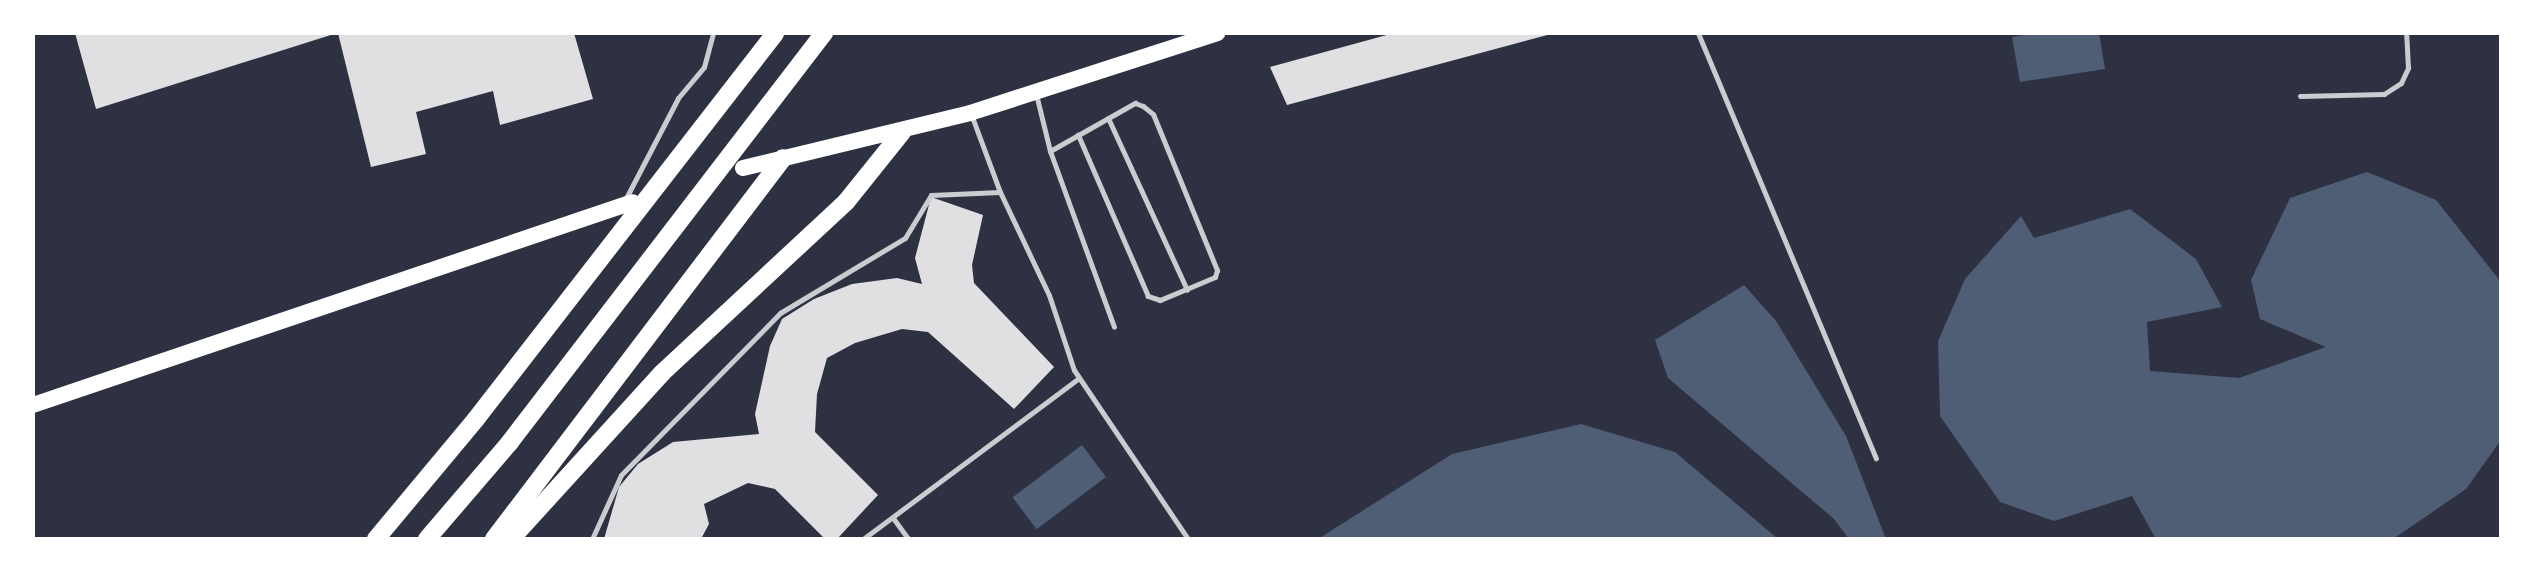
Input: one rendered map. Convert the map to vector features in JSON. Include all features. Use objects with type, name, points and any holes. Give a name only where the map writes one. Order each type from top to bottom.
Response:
[{"type":"highway","points":[[376,539],[608,250],[775,33]]},
{"type":"highway","points":[[427,539],[510,442],[824,33]]},
{"type":"highway","points":[[511,539],[662,373],[846,202],[902,132]]},
{"type":"highway","points":[[494,539],[783,158]]},
{"type":"main road","points":[[743,168],[902,132],[970,113],[1217,33]]},
{"type":"main road","points":[[33,405],[628,204]]},
{"type":"lane","points":[[628,204],[678,98],[704,67],[713,33]]},
{"type":"lane","points":[[1698,33],[1877,458]]},
{"type":"lane","points":[[2300,96],[2384,94],[2400,83],[2408,68],[2406,33]]},
{"type":"lane","points":[[1035,91],[1050,151],[1114,327]]},
{"type":"lane","points":[[1050,151],[1078,135],[1108,118],[1135,103],[1153,114],[1217,270],[1215,277],[1160,300],[1148,296],[1078,135]]},
{"type":"lane","points":[[970,113],[1000,192],[1049,295],[1079,378],[1188,539]]},
{"type":"lane","points":[[1108,118],[1187,290]]},
{"type":"lane","points":[[592,539],[621,475],[780,313],[905,238],[931,195],[1000,192]]},
{"type":"lane","points":[[863,539],[1079,378]]},
{"type":"lane","points":[[893,518],[908,539]]},
{"type":"water","points":[[2039,33],[2099,33],[2105,69],[2020,82],[2012,37]]},
{"type":"water","points":[[2367,172],[2436,200],[2501,282],[2501,440],[2466,489],[2393,539],[2156,539],[2132,496],[2054,521],[2000,502],[1940,416],[1938,341],[1965,279],[2021,216],[2034,238],[2130,209],[2196,259],[2222,307],[2147,322],[2150,371],[2239,378],[2326,347],[2260,319],[2251,280],[2290,198]]},
{"type":"water","points":[[1744,285],[1776,321],[1846,436],[1886,539],[1849,539],[1834,519],[1668,378],[1655,340]]},
{"type":"water","points":[[1581,424],[1675,452],[1778,539],[1318,539],[1452,454]]},
{"type":"water","points":[[1082,445],[1106,477],[1037,529],[1013,497]]},
{"type":"building","points":[[75,33],[334,33],[334,34],[96,109]]},
{"type":"building","points":[[338,33],[574,33],[593,99],[500,125],[493,91],[416,112],[426,154],[371,167]]},
{"type":"building","points":[[1394,33],[1551,34],[1287,105],[1270,67]]},
{"type":"building","points":[[931,197],[983,215],[972,265],[974,283],[1054,367],[1014,409],[928,332],[902,329],[855,343],[827,358],[817,394],[815,432],[878,495],[837,539],[825,539],[775,489],[748,483],[704,504],[709,524],[701,539],[604,539],[619,487],[638,464],[673,442],[759,434],[755,414],[770,346],[782,319],[814,299],[852,284],[897,278],[922,284],[915,258]]}]
